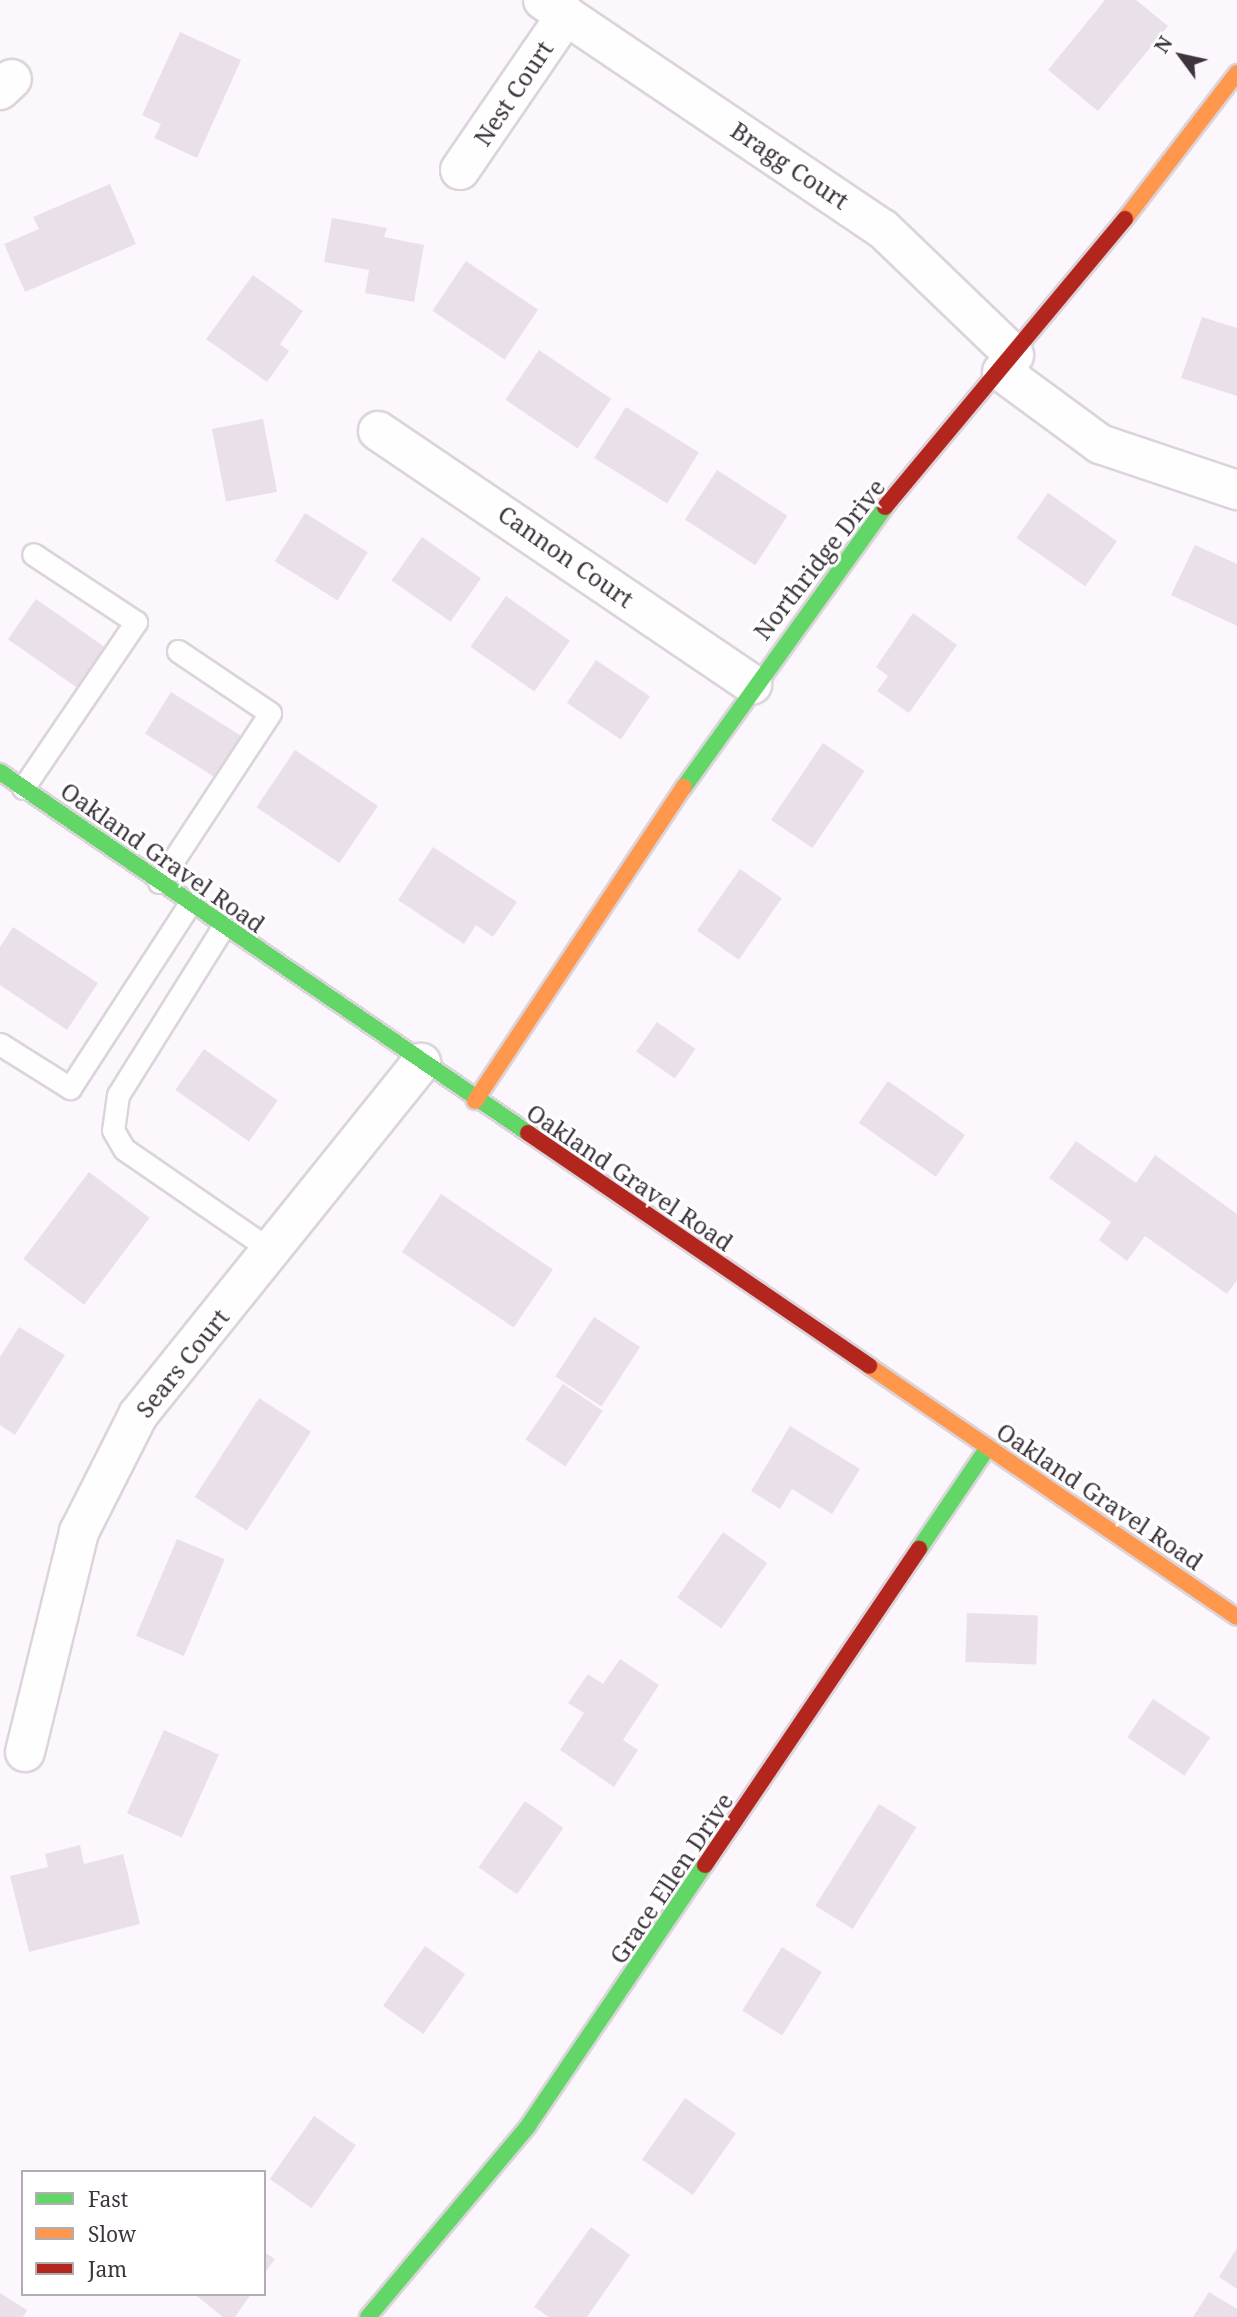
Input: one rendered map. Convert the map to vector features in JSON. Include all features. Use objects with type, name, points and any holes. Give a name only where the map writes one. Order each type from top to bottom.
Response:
[{"type":"street","name":"Nest Court","points":[[460,170],[555,7]]},
{"type":"street","name":"Bragg Court","points":[[555,7],[883,229],[1008,364],[1100,444],[1237,490]]},
{"type":"street","name":"Northridge Drive","points":[[475,1101],[752,684],[859,538],[1008,364],[1237,73]]},
{"type":"street","name":"Cannon Court","points":[[378,431],[752,684]]},
{"type":"street","name":"Oakland Gravel Road","points":[[0,772],[475,1101],[1237,1617]]},
{"type":"street","name":"Sears Court","points":[[25,1752],[85,1520],[138,1415],[421,1063]]},
{"type":"street","name":"Grace Ellen Drive","points":[[368,2317],[528,2126],[988,1447]]},
{"type":"lane","points":[[23,788],[136,622],[33,554]]},
{"type":"lane","points":[[159,882],[270,713],[178,651]]},
{"type":"lane","points":[[0,1044],[70,1088],[190,903]]},
{"type":"lane","points":[[223,927],[117,1095],[113,1130],[124,1149],[272,1251]]},
{"type":"building","points":[[1105,0],[1136,0],[1168,26],[1098,111],[1048,70]]},
{"type":"building","points":[[180,32],[241,60],[197,158],[154,138],[161,124],[142,115]]},
{"type":"building","points":[[110,184],[136,244],[25,292],[4,244],[39,229],[33,217]]},
{"type":"building","points":[[332,218],[387,228],[384,237],[424,245],[414,302],[365,293],[369,270],[324,262]]},
{"type":"building","points":[[466,261],[538,310],[505,359],[432,311]]},
{"type":"building","points":[[253,275],[303,311],[280,344],[289,351],[267,382],[206,339]]},
{"type":"building","points":[[1202,317],[1237,328],[1237,396],[1181,378]]},
{"type":"building","points":[[539,350],[611,399],[578,448],[505,400]]},
{"type":"building","points":[[626,407],[699,453],[667,503],[594,458]]},
{"type":"building","points":[[263,419],[277,492],[226,502],[212,429]]},
{"type":"building","points":[[717,470],[787,516],[755,565],[685,519]]},
{"type":"building","points":[[1048,493],[1117,541],[1085,586],[1016,538]]},
{"type":"building","points":[[305,513],[368,552],[338,601],[275,561]]},
{"type":"building","points":[[422,537],[481,578],[451,622],[392,580]]},
{"type":"building","points":[[1195,545],[1237,564],[1237,626],[1171,595]]},
{"type":"building","points":[[506,596],[570,641],[534,692],[470,647]]},
{"type":"building","points":[[36,599],[106,648],[78,688],[8,639]]},
{"type":"building","points":[[913,613],[957,645],[909,713],[877,691],[888,676],[876,667]]},
{"type":"building","points":[[596,660],[650,696],[621,739],[567,703]]},
{"type":"building","points":[[171,692],[243,737],[217,779],[145,734]]},
{"type":"building","points":[[823,743],[864,771],[812,848],[771,820]]},
{"type":"building","points":[[295,750],[378,806],[339,863],[256,807]]},
{"type":"building","points":[[433,847],[517,902],[493,937],[476,925],[464,944],[398,900]]},
{"type":"building","points":[[740,869],[782,898],[739,960],[697,930]]},
{"type":"building","points":[[13,927],[98,983],[67,1030],[0,985],[0,947]]},
{"type":"building","points":[[657,1022],[696,1049],[675,1078],[636,1051]]},
{"type":"building","points":[[204,1049],[278,1101],[249,1142],[175,1090]]},
{"type":"building","points":[[888,1081],[965,1135],[936,1177],[859,1123]]},
{"type":"building","points":[[1076,1141],[1136,1183],[1155,1155],[1237,1214],[1237,1280],[1227,1294],[1145,1236],[1127,1261],[1099,1240],[1111,1222],[1049,1178]]},
{"type":"building","points":[[89,1172],[150,1218],[84,1305],[23,1259]]},
{"type":"building","points":[[441,1194],[553,1269],[514,1328],[402,1252]]},
{"type":"building","points":[[594,1317],[640,1347],[601,1407],[555,1377]]},
{"type":"building","points":[[19,1327],[65,1355],[15,1435],[0,1425],[0,1357]]},
{"type":"building","points":[[563,1384],[603,1411],[565,1466],[526,1440]]},
{"type":"building","points":[[259,1398],[311,1432],[247,1531],[195,1497]]},
{"type":"building","points":[[790,1426],[860,1469],[832,1514],[792,1489],[780,1509],[751,1491]]},
{"type":"building","points":[[723,1532],[767,1563],[721,1629],[677,1598]]},
{"type":"building","points":[[177,1539],[225,1559],[184,1656],[136,1636]]},
{"type":"building","points":[[967,1613],[1038,1615],[1036,1664],[965,1662]]},
{"type":"building","points":[[620,1659],[659,1685],[623,1740],[638,1750],[614,1787],[560,1750],[584,1713],[568,1703],[588,1674],[603,1684]]},
{"type":"building","points":[[1153,1699],[1210,1738],[1184,1776],[1127,1737]]},
{"type":"building","points":[[164,1730],[219,1754],[182,1838],[127,1813]]},
{"type":"building","points":[[525,1801],[564,1828],[517,1894],[479,1867]]},
{"type":"building","points":[[879,1804],[916,1827],[853,1929],[815,1906]]},
{"type":"building","points":[[80,1845],[84,1864],[123,1854],[140,1924],[29,1952],[10,1876],[48,1867],[45,1854]]},
{"type":"building","points":[[425,1946],[465,1974],[423,2034],[383,2006]]},
{"type":"building","points":[[782,1947],[822,1972],[782,2036],[742,2011]]},
{"type":"building","points":[[685,2098],[736,2134],[693,2195],[642,2159]]},
{"type":"building","points":[[314,2116],[356,2145],[312,2208],[270,2179]]},
{"type":"building","points":[[591,2227],[630,2255],[587,2317],[549,2317],[534,2307]]},
{"type":"building","points":[[1237,2248],[1237,2289],[1219,2277]]},
{"type":"building","points":[[266,2253],[275,2259],[266,2271]]},
{"type":"building","points":[[1209,2292],[1237,2309],[1237,2317],[1193,2317]]},
{"type":"building","points":[[0,2293],[27,2310],[23,2317],[0,2317]]},
{"type":"building","points":[[197,2296],[250,2296],[235,2317],[223,2317]]},
{"type":"traffic: fast","points":[[684,787],[885,507]]},
{"type":"traffic: fast","points":[[0,772],[528,1133]]},
{"type":"traffic: fast","points":[[919,1549],[988,1447]]},
{"type":"traffic: fast","points":[[368,2317],[528,2126],[705,1865]]},
{"type":"traffic: slow","points":[[1125,219],[1237,73]]},
{"type":"traffic: slow","points":[[475,1101],[684,787]]},
{"type":"traffic: slow","points":[[869,1366],[1237,1617]]},
{"type":"traffic: jam","points":[[885,507],[1125,219]]},
{"type":"traffic: jam","points":[[528,1133],[869,1366]]},
{"type":"traffic: jam","points":[[705,1865],[919,1549]]}]
